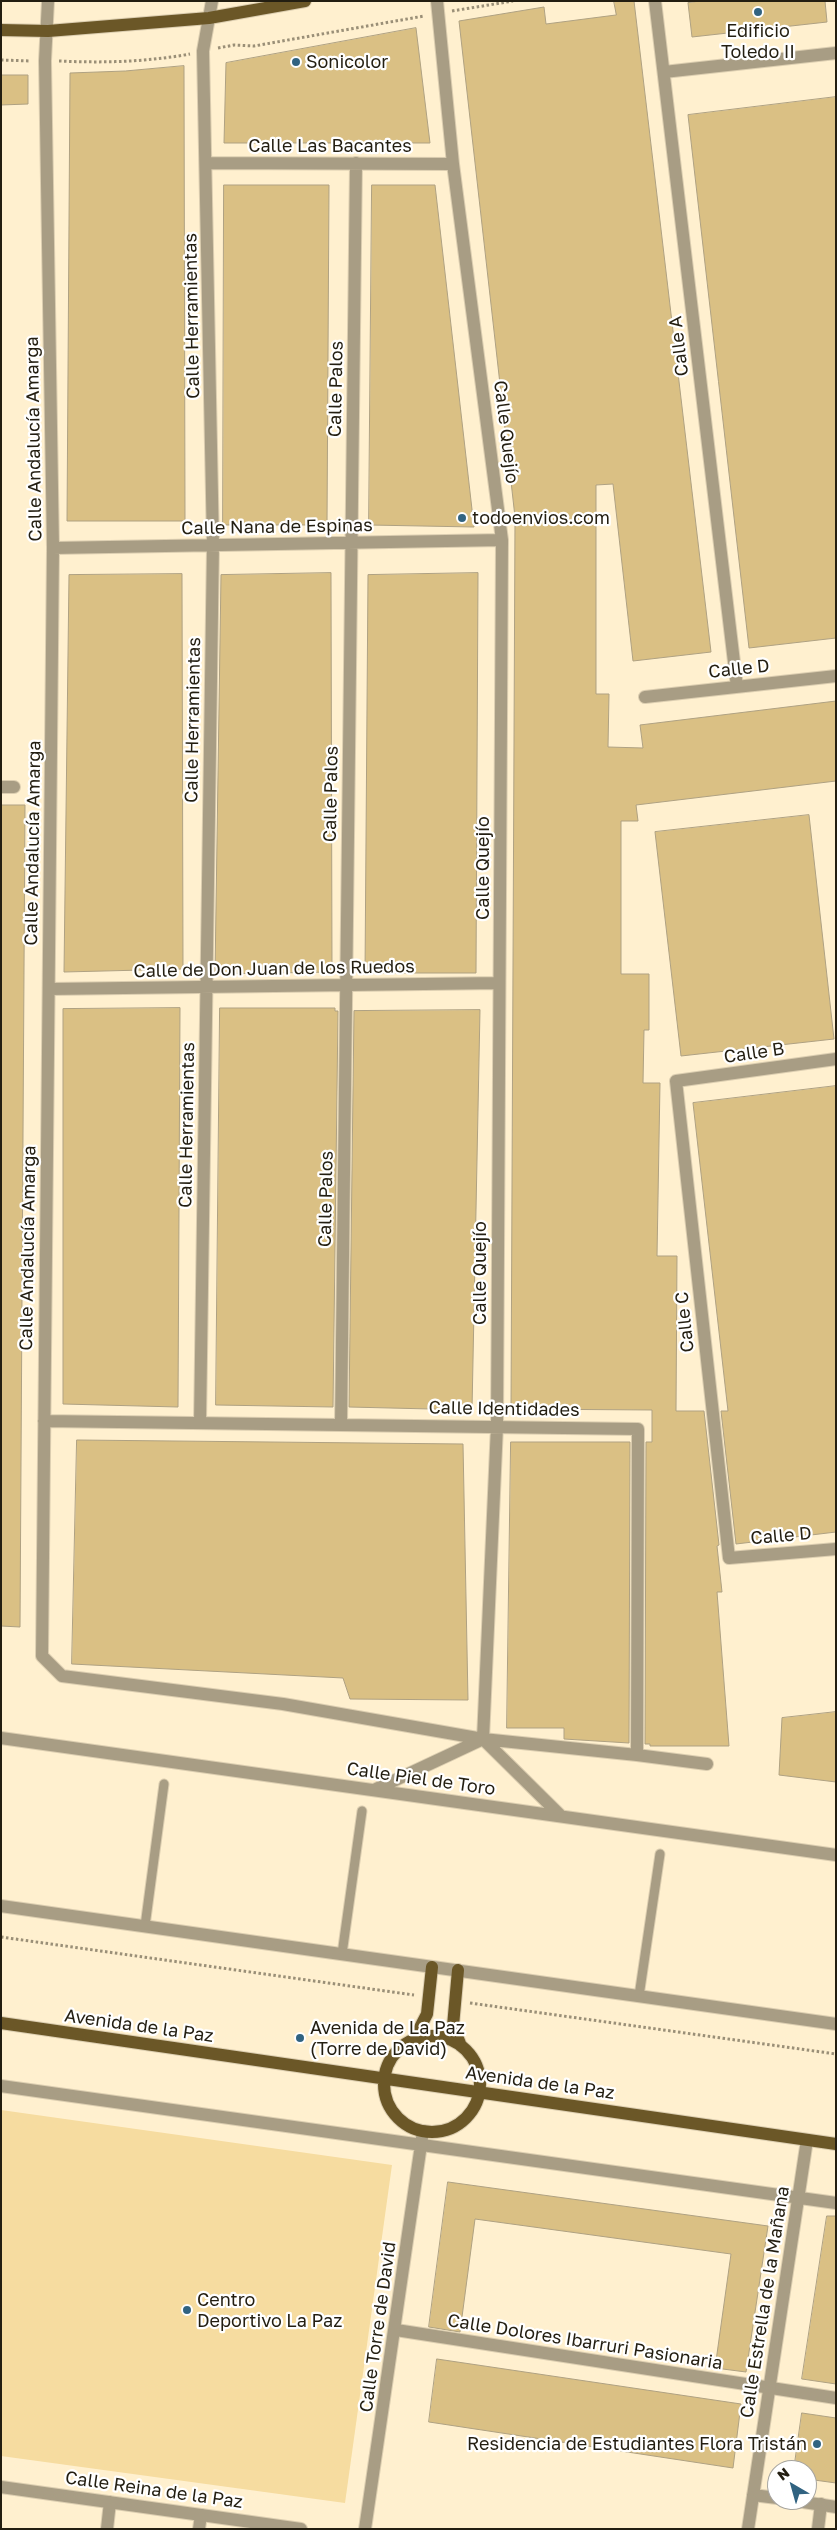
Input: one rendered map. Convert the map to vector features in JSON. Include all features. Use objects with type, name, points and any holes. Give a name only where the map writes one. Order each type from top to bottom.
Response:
[{"type":"main road","points":[[1,30],[48,31],[209,18],[305,1]]},
{"type":"main road","points":[[414,2039],[427,2014],[432,1967]]},
{"type":"main road","points":[[458,1970],[453,2026],[461,2046]]},
{"type":"main road","name":"Avenida de la Paz","points":[[1,2023],[836,2144]]},
{"type":"main road","points":[[430,2036],[447,2038],[461,2046],[472,2058],[479,2073],[479,2092],[475,2104],[466,2117],[454,2126],[439,2131],[423,2131],[410,2126],[398,2118],[389,2105],[384,2091],[384,2079],[390,2061],[400,2048],[414,2039],[430,2036]]},
{"type":"street","name":"Calle Andalucía Amarga","points":[[48,1],[45,61],[53,548],[42,1656],[62,1676],[283,1704],[483,1739]]},
{"type":"street","name":"Calle Herramientas","points":[[200,1423],[213,545],[203,51],[212,1]]},
{"type":"street","name":"Calle A","points":[[655,1],[737,687]]},
{"type":"street","name":"Calle Quejío","points":[[438,7],[453,164],[502,540],[497,1426],[483,1739]]},
{"type":"street","points":[[664,72],[836,53]]},
{"type":"street","name":"Calle Las Bacantes","points":[[206,163],[453,164]]},
{"type":"street","name":"Calle Palos","points":[[341,1424],[356,164]]},
{"type":"street","name":"Calle Nana de Espinas","points":[[53,548],[502,540]]},
{"type":"street","name":"Calle D","points":[[645,697],[836,676]]},
{"type":"street","points":[[1,787],[14,787]]},
{"type":"street","name":"Calle de Don Juan de los Ruedos","points":[[49,989],[499,983]]},
{"type":"street","name":"Calle B","points":[[676,1081],[836,1059]]},
{"type":"street","name":"Calle C","points":[[676,1081],[729,1558]]},
{"type":"street","name":"Calle Identidades","points":[[44,1421],[638,1429],[637,1754]]},
{"type":"street","name":"Calle D","points":[[729,1558],[836,1548]]},
{"type":"street","name":"Calle Piel de Toro","points":[[1,1738],[836,1855]]},
{"type":"street","points":[[483,1739],[561,1816]]},
{"type":"street","points":[[374,1790],[483,1739],[637,1754],[707,1764]]},
{"type":"street","points":[[1,1906],[836,2024]]},
{"type":"street","points":[[1,2086],[836,2203]]},
{"type":"street","name":"Calle Torre de David","points":[[365,2529],[396,2330],[423,2131]]},
{"type":"street","name":"Calle Estrella de la Mañana","points":[[748,2529],[808,2140]]},
{"type":"street","name":"Calle Dolores Ibarruri Pasionaria","points":[[396,2330],[836,2398]]},
{"type":"street","name":"Calle Reina de la Paz","points":[[1,2487],[201,2515],[272,2527],[302,2529]]},
{"type":"street","points":[[753,2495],[767,2497]]},
{"type":"street","points":[[107,2529],[110,2502]]},
{"type":"street","points":[[817,2503],[836,2507]]},
{"type":"street","points":[[818,2529],[821,2504]]},
{"type":"street","points":[[199,2529],[201,2515]]},
{"type":"lane","points":[[145,1926],[164,1784]]},
{"type":"lane","points":[[342,1954],[362,1812]]},
{"type":"lane","points":[[639,1996],[660,1854]]},
{"type":"path","points":[[1,60],[104,63],[161,59],[234,45],[254,46],[438,7],[513,1]]},
{"type":"shaded area","name":"Centro Deportivo La Paz","points":[[1,2110],[392,2165],[345,2503],[1,2456]]},
{"type":"building","points":[[614,1],[634,1],[711,652],[633,661],[613,484],[596,485],[596,694],[609,694],[608,747],[643,748],[640,725],[836,701],[836,781],[636,805],[638,821],[621,821],[621,974],[649,974],[649,1030],[644,1030],[643,1083],[660,1083],[657,1256],[677,1256],[676,1411],[704,1411],[719,1545],[717,1546],[722,1592],[717,1592],[729,1746],[650,1746],[650,1744],[645,1744],[646,1442],[652,1442],[652,1410],[511,1409],[515,517],[459,21],[544,7],[546,24],[616,15]]},
{"type":"building","name":"Edificio Toledo II","points":[[700,1],[825,1],[827,22],[692,37],[688,3]]},
{"type":"building","points":[[416,28],[430,143],[224,143],[226,63]]},
{"type":"building","points":[[184,66],[185,521],[67,521],[70,73]]},
{"type":"building","points":[[1,75],[28,75],[28,104],[1,105]]},
{"type":"building","points":[[836,97],[836,638],[749,648],[688,115]]},
{"type":"building","points":[[224,185],[329,185],[327,525],[223,525]]},
{"type":"building","points":[[372,185],[435,185],[474,527],[369,525]]},
{"type":"building","points":[[331,573],[332,972],[215,974],[221,575]]},
{"type":"building","points":[[478,573],[476,973],[365,973],[368,575]]},
{"type":"building","points":[[182,574],[183,969],[64,972],[69,575]]},
{"type":"building","points":[[1,805],[25,805],[20,1627],[1,1626]]},
{"type":"building","points":[[809,815],[834,1039],[681,1056],[655,832]]},
{"type":"building","points":[[180,1008],[178,1407],[63,1404],[63,1009]]},
{"type":"building","points":[[220,1008],[335,1008],[335,1011],[338,1011],[333,1407],[216,1405]]},
{"type":"building","points":[[480,1010],[472,1410],[349,1407],[354,1011]]},
{"type":"building","points":[[836,1086],[836,1532],[736,1544],[721,1411],[728,1411],[693,1103]]},
{"type":"building","points":[[77,1440],[463,1444],[468,1700],[350,1699],[343,1678],[72,1664]]},
{"type":"building","points":[[511,1442],[630,1442],[629,1743],[564,1739],[564,1728],[507,1728]]},
{"type":"building","points":[[836,1712],[836,1782],[779,1775],[782,1718]]},
{"type":"building","points":[[448,2182],[768,2226],[746,2372],[715,2368],[731,2254],[475,2219],[460,2332],[429,2327]]},
{"type":"building","points":[[827,2216],[836,2216],[836,2384],[802,2379]]},
{"type":"building","points":[[437,2359],[741,2404],[733,2468],[429,2422]]},
{"type":"building","name":"Residencia de Estudiantes Flora Tristán","points":[[802,2413],[836,2418],[836,2483],[817,2480],[817,2460],[795,2460]]},
{"type":"place","name":"Edificio Toledo II","points":[[758,12]]},
{"type":"place","name":"Sonicolor","points":[[296,62]]},
{"type":"place","name":"todoenvios.com","points":[[462,518]]},
{"type":"place","name":"Avenida de La Paz (Torre de David)","points":[[300,2038]]},
{"type":"place","name":"Centro Deportivo La Paz","points":[[187,2310]]},
{"type":"place","name":"Residencia de Estudiantes Flora Tristán","points":[[817,2444]]}]
